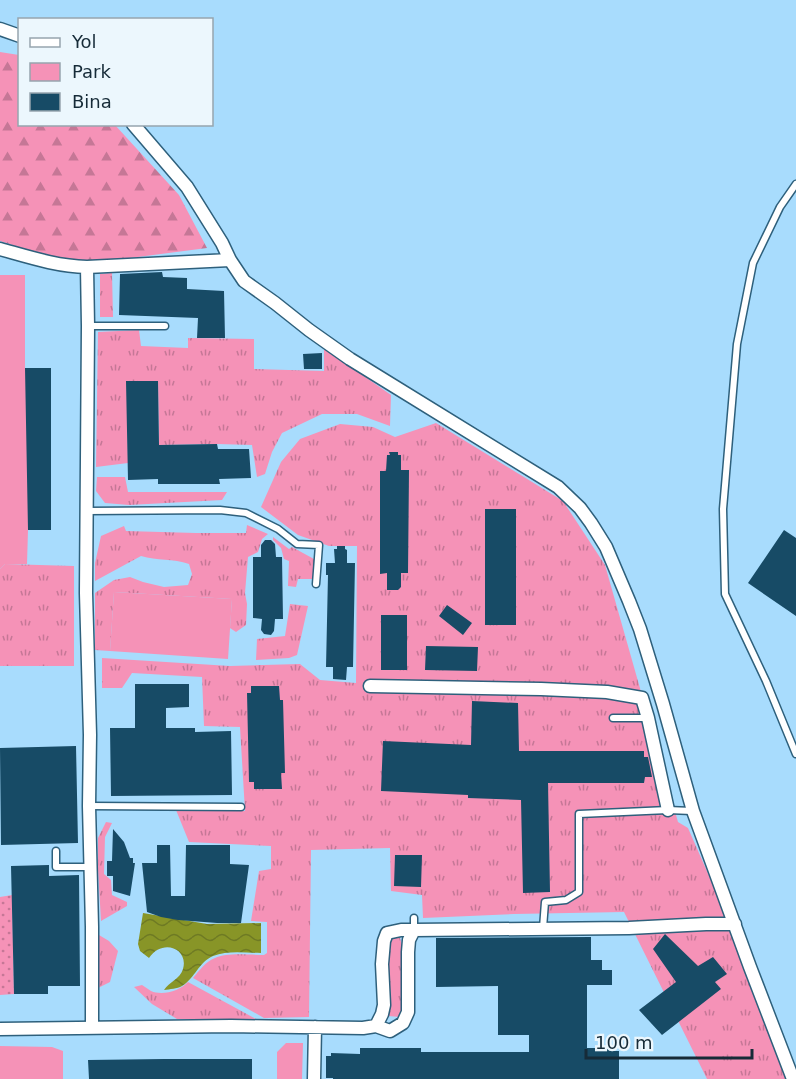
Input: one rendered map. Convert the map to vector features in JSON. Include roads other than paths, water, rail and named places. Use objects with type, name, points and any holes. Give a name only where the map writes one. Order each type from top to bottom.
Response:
[{"type":"street","points":[[0,28],[18,35]]},
{"type":"street","points":[[135,126],[187,187],[243,281],[350,359],[558,488],[580,508],[591,523],[606,547],[640,629],[693,811],[793,1079]]},
{"type":"street","points":[[0,249],[66,266],[230,260]]},
{"type":"street","points":[[87,267],[86,593],[90,735],[92,1028]]},
{"type":"street","points":[[370,686],[607,692],[642,698],[668,810]]},
{"type":"street","points":[[376,1026],[384,1005],[382,964],[384,941],[387,933],[414,924],[629,928],[735,924]]},
{"type":"street","points":[[0,1029],[231,1026],[363,1028],[376,1026],[390,1031],[403,1023],[408,1012],[408,952],[414,924]]},
{"type":"street","points":[[314,1079],[315,1027]]},
{"type":"lane","points":[[796,184],[780,207],[753,263],[736,344],[723,509],[725,594],[766,681],[796,754]]},
{"type":"lane","points":[[88,326],[165,326]]},
{"type":"lane","points":[[87,511],[220,510],[246,513],[278,529],[297,544],[319,545],[316,584]]},
{"type":"lane","points":[[613,718],[648,718]]},
{"type":"lane","points":[[89,806],[241,807]]},
{"type":"lane","points":[[543,928],[545,902],[566,900],[579,892],[579,814],[693,811]]},
{"type":"lane","points":[[56,851],[56,867],[91,867]]},
{"type":"water","points":[[143,913],[207,924],[261,923],[261,953],[231,952],[213,956],[204,962],[182,986],[164,990],[182,972],[184,962],[182,956],[173,948],[161,948],[149,958],[140,951],[138,944]]}]
